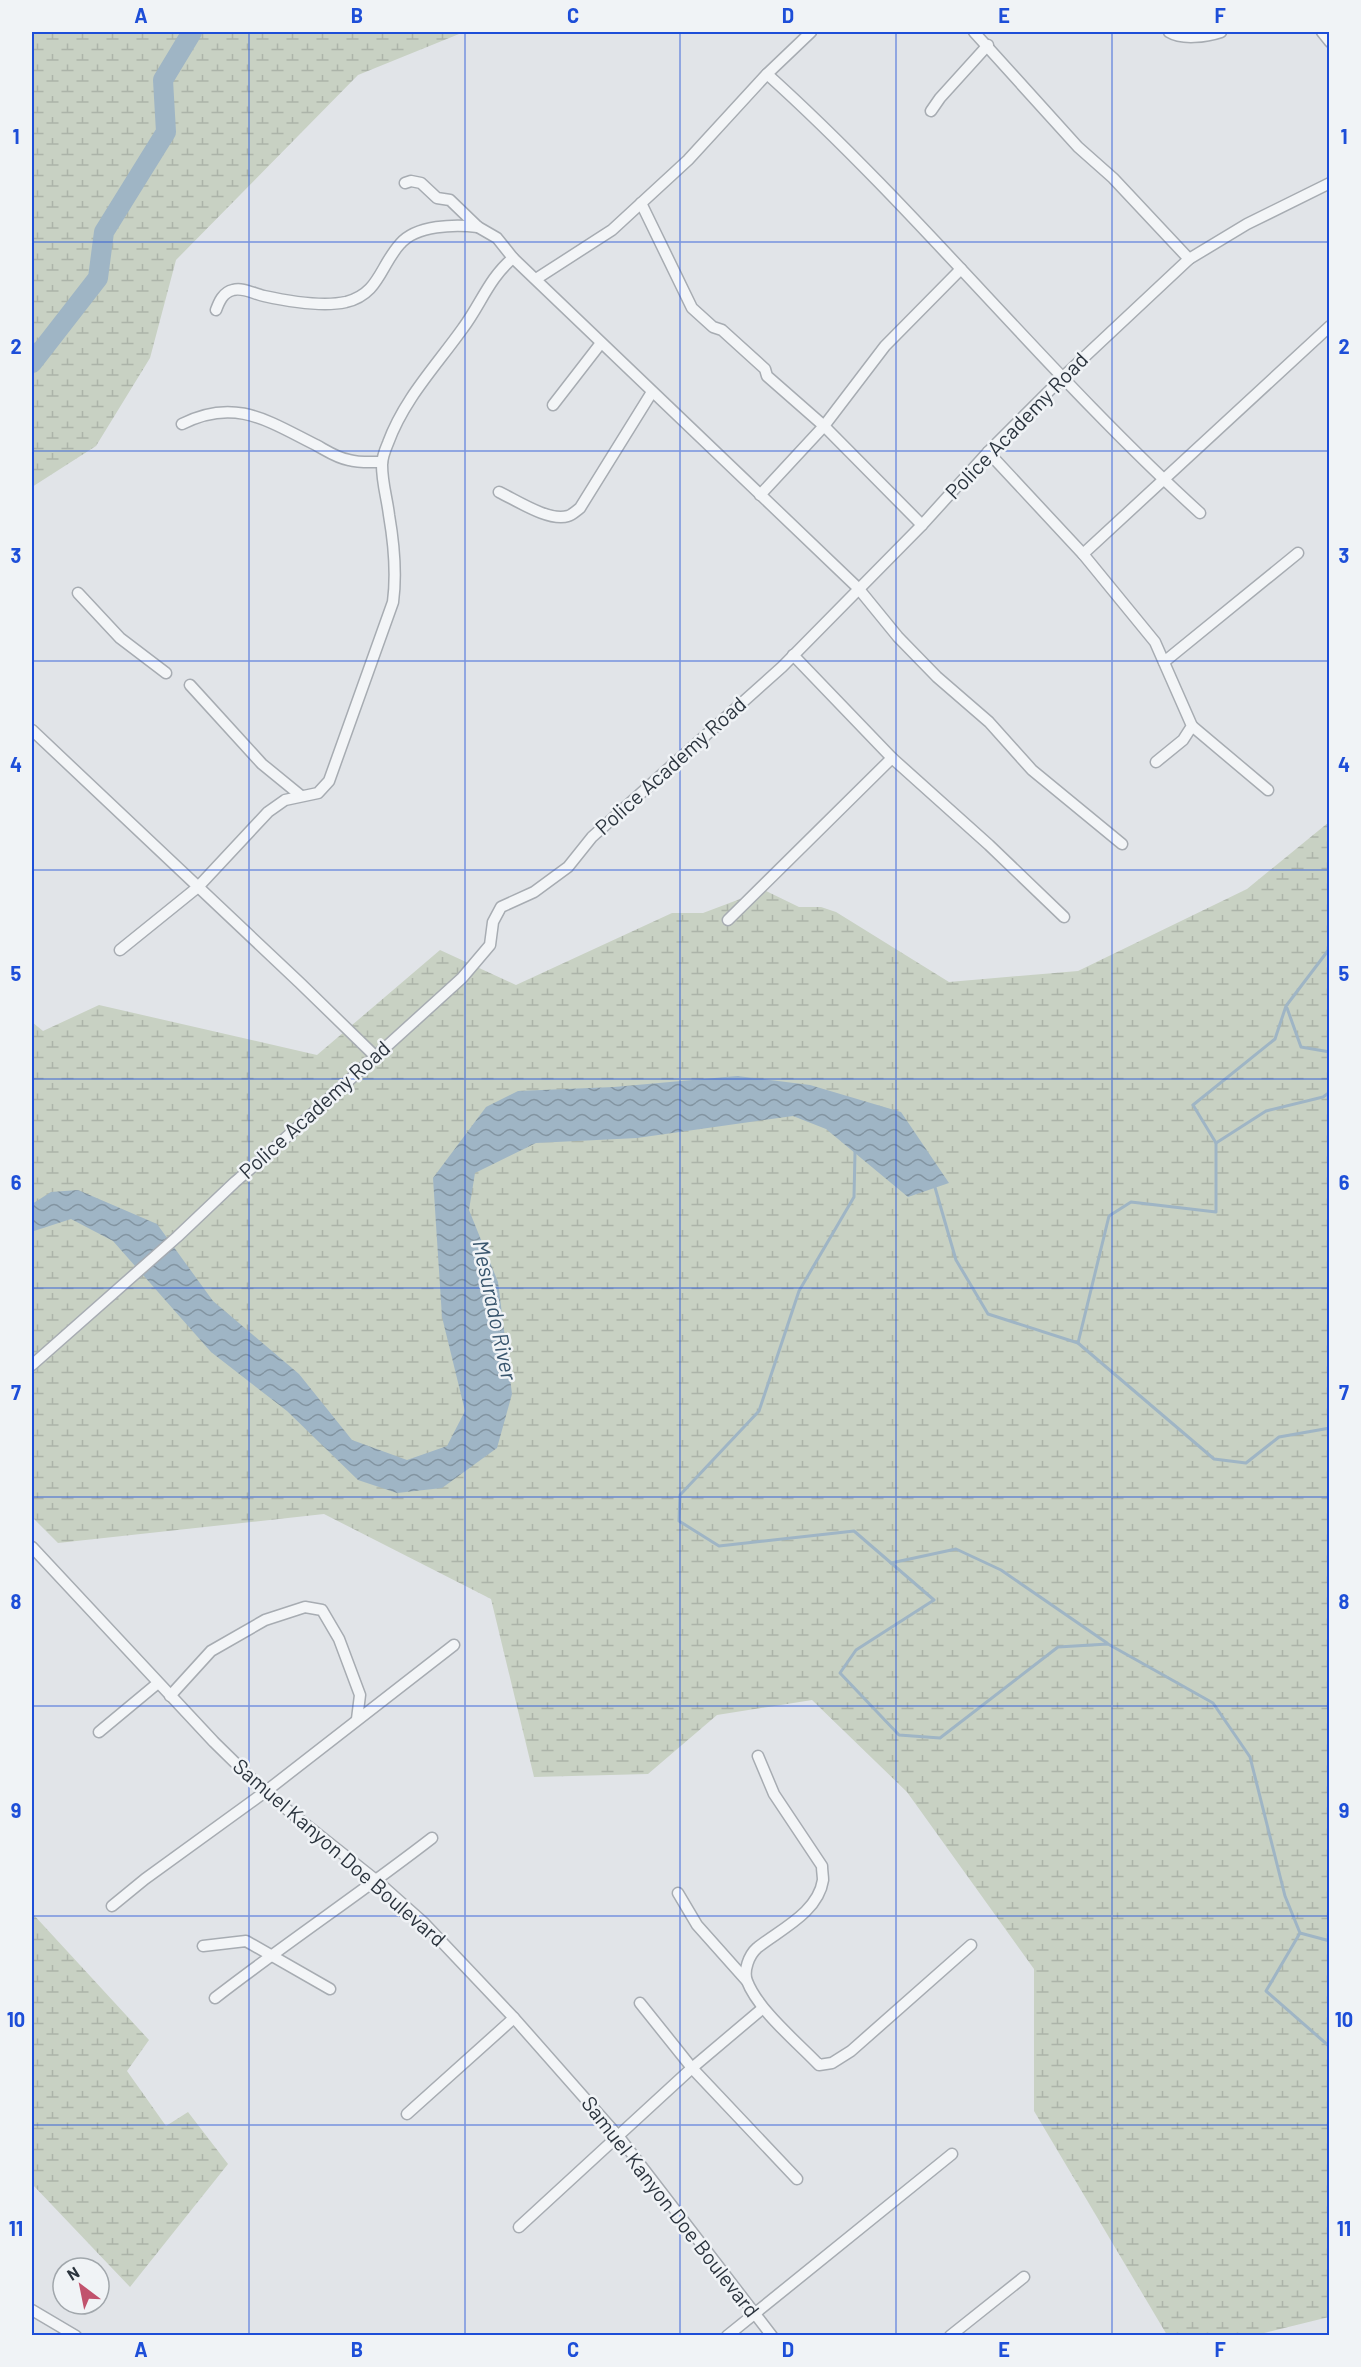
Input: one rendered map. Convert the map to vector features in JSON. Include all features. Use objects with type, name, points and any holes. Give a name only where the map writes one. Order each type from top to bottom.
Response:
[{"type":"street","points":[[536,279],[612,230],[688,160],[767,74],[811,32]]},
{"type":"street","points":[[974,32],[1078,147],[1113,178],[1189,258]]},
{"type":"street","points":[[1168,32],[1178,37],[1221,32]]},
{"type":"street","points":[[1322,32],[1329,42]]},
{"type":"street","points":[[931,111],[988,45]]},
{"type":"street","points":[[767,74],[827,128],[1062,377],[1200,513]]},
{"type":"street","points":[[405,183],[411,181],[421,183],[437,198],[450,200],[478,227],[497,238],[513,258],[600,343],[858,588],[897,637],[937,677],[989,722],[1032,770],[1122,844]]},
{"type":"street","name":"Police Academy Road","points":[[36,1361],[177,1237],[234,1182],[462,978],[490,945],[493,922],[501,907],[534,892],[568,867],[592,837],[793,655],[922,525],[988,452],[1062,377],[1189,258],[1247,224],[1329,183]]},
{"type":"street","points":[[641,203],[692,308],[713,327],[722,330],[765,369],[767,376],[824,426],[922,525]]},
{"type":"street","points":[[216,310],[220,299],[232,290],[314,303],[345,302],[370,291],[400,243],[413,234],[445,225],[478,227]]},
{"type":"street","points":[[120,950],[198,887],[268,812],[285,800],[318,793],[329,781],[393,602],[396,577],[394,540],[384,495],[382,462],[394,426],[417,388],[463,328],[495,275],[513,258]]},
{"type":"street","points":[[760,495],[824,426],[885,346],[961,269]]},
{"type":"street","points":[[1083,554],[1329,326]]},
{"type":"street","points":[[553,405],[600,343]]},
{"type":"street","points":[[499,492],[547,515],[556,518],[569,516],[580,508],[652,392]]},
{"type":"street","points":[[182,424],[211,412],[239,411],[283,429],[339,457],[352,461],[382,462]]},
{"type":"street","points":[[988,452],[1083,554],[1155,642],[1192,726],[1268,790]]},
{"type":"street","points":[[1164,662],[1298,552]]},
{"type":"street","points":[[78,593],[120,638],[166,673]]},
{"type":"street","points":[[793,655],[892,758],[989,845],[1064,917]]},
{"type":"street","points":[[190,685],[262,764],[300,795]]},
{"type":"street","points":[[1156,762],[1183,740],[1192,726]]},
{"type":"street","points":[[32,730],[375,1056]]},
{"type":"street","points":[[728,920],[892,758]]},
{"type":"street","name":"Samuel Kanyon Doe Boulevard","points":[[32,1547],[170,1696],[265,1792],[377,1881],[423,1922],[514,2018],[619,2138],[772,2336]]},
{"type":"street","points":[[170,1696],[211,1651],[265,1620],[305,1607],[322,1610],[339,1639],[360,1695],[357,1719]]},
{"type":"street","points":[[112,1906],[145,1879],[265,1792],[454,1645]]},
{"type":"street","points":[[99,1732],[158,1683]]},
{"type":"street","points":[[746,1980],[748,1960],[757,1949],[794,1922],[811,1905],[823,1880],[822,1866],[774,1794],[758,1756]]},
{"type":"street","points":[[214,1998],[269,1956],[377,1881],[432,1838]]},
{"type":"street","points":[[678,1893],[697,1925],[746,1980],[763,2008],[819,2064],[832,2063],[851,2052],[971,1945]]},
{"type":"street","points":[[203,1946],[246,1941],[330,1989]]},
{"type":"street","points":[[640,2003],[692,2068],[797,2179]]},
{"type":"street","points":[[519,2227],[619,2138],[692,2068],[763,2008]]},
{"type":"street","points":[[407,2114],[514,2018]]},
{"type":"street","points":[[727,2336],[952,2154]]},
{"type":"street","points":[[950,2336],[1024,2277]]},
{"type":"street","points":[[32,2310],[76,2336]]},
{"type":"green space","points":[[32,32],[464,32],[358,75],[176,260],[150,358],[96,446],[32,487]]},
{"type":"green space","points":[[1329,822],[1329,2317],[1256,2335],[1167,2335],[1034,2111],[1034,1969],[907,1792],[812,1700],[717,1715],[648,1774],[534,1777],[491,1599],[324,1514],[58,1543],[32,1517],[32,1022],[43,1031],[99,1005],[317,1055],[440,950],[516,985],[672,913],[703,913],[764,890],[799,907],[821,907],[836,912],[949,982],[1078,971],[1247,889]]},
{"type":"green space","points":[[32,1913],[149,2040],[127,2071],[166,2126],[188,2112],[228,2164],[130,2287],[111,2267],[111,2256],[101,2256],[32,2184]]},
{"type":"water","name":"Mesurado River","points":[[737,1076],[810,1085],[901,1112],[949,1183],[908,1197],[826,1129],[793,1116],[637,1138],[536,1143],[475,1173],[469,1210],[498,1282],[512,1394],[497,1448],[442,1488],[397,1493],[358,1480],[287,1411],[211,1352],[113,1241],[71,1219],[34,1231],[32,1234],[32,1204],[51,1192],[78,1190],[157,1224],[213,1301],[299,1374],[352,1440],[407,1460],[447,1446],[465,1411],[442,1317],[433,1178],[486,1107],[518,1091],[614,1087]]},
{"type":"waterway","points":[[32,363],[98,278],[104,232],[166,132],[163,80],[192,32]]},
{"type":"waterway","points":[[1078,1343],[1109,1216],[1131,1202],[1216,1212],[1216,1143],[1193,1105],[1275,1039],[1286,1006],[1330,948]]},
{"type":"waterway","points":[[1287,1008],[1301,1047],[1330,1052]]},
{"type":"waterway","points":[[1216,1143],[1266,1111],[1323,1097],[1330,1092]]},
{"type":"waterway","points":[[855,1152],[854,1197],[799,1291],[759,1411],[680,1495],[679,1521],[719,1546],[854,1531],[934,1600],[856,1650],[840,1673],[899,1735],[940,1738],[1058,1647],[1108,1644],[1213,1703],[1250,1757],[1285,1896],[1300,1933],[1330,1941]]},
{"type":"waterway","points":[[934,1184],[956,1260],[988,1314],[1078,1343],[1214,1459],[1246,1463],[1279,1437],[1330,1428]]},
{"type":"waterway","points":[[891,1563],[956,1549],[1001,1570],[1107,1643]]},
{"type":"waterway","points":[[1300,1933],[1266,1991],[1330,2047]]}]
